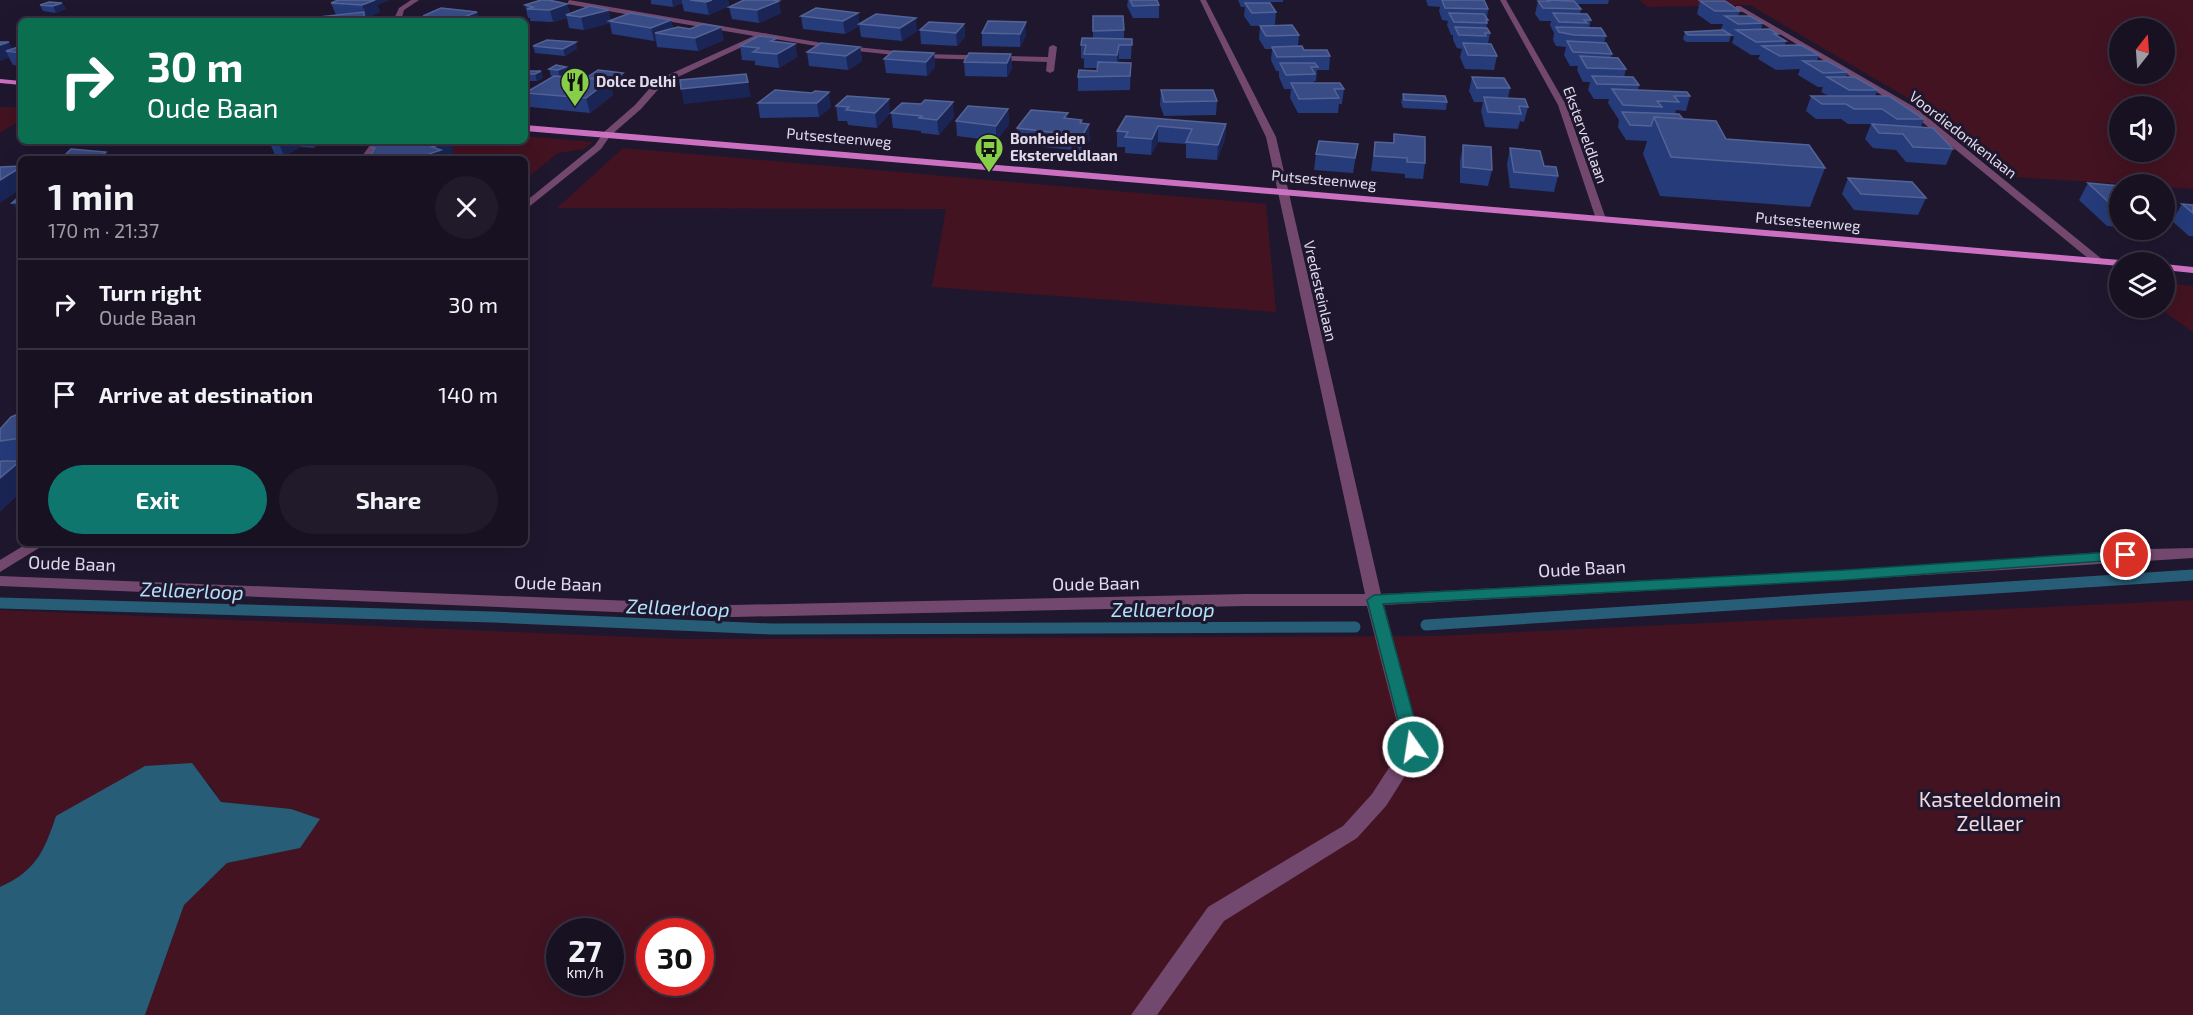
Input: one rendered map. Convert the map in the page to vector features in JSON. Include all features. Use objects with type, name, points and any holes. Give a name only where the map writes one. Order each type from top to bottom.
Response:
[{"type":"main road","points":[[0,81],[18,83]]},
{"type":"main road","name":"Putsesteenweg","points":[[528,128],[2109,262]]},
{"type":"main road","points":[[2175,268],[2193,270]]},
{"type":"street","points":[[398,18],[401,9],[416,0]]},
{"type":"street","points":[[573,0],[569,3],[828,46],[923,56],[1053,60]]},
{"type":"street","name":"Vredesteinlaan","points":[[1143,1015],[1216,914],[1350,832],[1379,800],[1413,747],[1374,600],[1271,137],[1203,0]]},
{"type":"street","name":"Eksterveldlaan","points":[[1503,0],[1562,105],[1600,219]]},
{"type":"street","name":"Voordiedonkenlaan","points":[[1738,7],[1913,110],[2099,262]]},
{"type":"street","points":[[528,205],[598,147],[607,134],[638,107],[660,82],[762,35]]},
{"type":"street","points":[[1050,71],[1053,46]]},
{"type":"street","points":[[0,567],[34,546]]},
{"type":"street","name":"Oude Baan","points":[[0,581],[733,611],[1245,600],[1374,600],[2193,553]]},
{"type":"green space","points":[[1639,0],[2193,0],[2193,189],[2175,188],[2175,174],[2109,174],[2109,183],[2014,177],[1928,110],[1750,5],[1648,7]]},
{"type":"green space","points":[[0,107],[18,107],[18,122],[0,133]]},
{"type":"green space","points":[[528,136],[593,142],[584,149],[558,153],[528,178],[528,156],[445,156],[450,144],[528,144]]},
{"type":"green space","points":[[623,148],[1266,204],[1276,312],[932,287],[946,209],[557,208]]},
{"type":"green space","points":[[2175,284],[2193,286],[2193,332],[2173,318],[2175,318]]},
{"type":"green space","name":"Kasteeldomein Zellaer","points":[[2193,600],[2193,1015],[145,1015],[184,905],[227,863],[300,848],[291,809],[221,802],[209,783],[56,816],[43,849],[31,866],[13,881],[0,887],[0,610],[680,639],[1435,636]]},
{"type":"water","points":[[192,763],[221,802],[291,809],[320,819],[300,848],[227,863],[184,905],[145,1015],[0,1015],[0,887],[13,881],[31,866],[43,849],[56,816],[145,766]]},
{"type":"building","points":[[338,0],[375,0],[362,5],[331,3]]},
{"type":"building","points":[[541,0],[567,4],[550,10],[527,9],[533,7],[525,5]]},
{"type":"building","points":[[744,0],[779,1],[757,10],[729,7]]},
{"type":"building","points":[[1130,0],[1157,0],[1159,5],[1133,6]]},
{"type":"building","points":[[1442,0],[1484,0],[1488,9],[1445,8]]},
{"type":"building","points":[[1538,1],[1574,1],[1581,9],[1543,8]]},
{"type":"building","points":[[1700,1],[1725,1],[1740,11],[1715,11]]},
{"type":"building","points":[[49,2],[62,3],[53,6],[40,5]]},
{"type":"building","points":[[1245,3],[1270,3],[1276,12],[1252,13]]},
{"type":"building","points":[[590,6],[609,10],[581,17],[566,15]]},
{"type":"building","points":[[441,8],[477,12],[462,18],[423,16]]},
{"type":"building","points":[[816,8],[858,13],[843,21],[801,16]]},
{"type":"building","points":[[364,12],[364,18],[310,18]]},
{"type":"building","points":[[630,13],[671,20],[651,28],[609,21]]},
{"type":"building","points":[[1449,13],[1484,14],[1488,20],[1486,20],[1487,23],[1454,22]]},
{"type":"building","points":[[1553,13],[1587,14],[1591,20],[1584,20],[1587,23],[1559,22]]},
{"type":"building","points":[[876,14],[916,18],[900,28],[859,24]]},
{"type":"building","points":[[1093,16],[1123,16],[1124,30],[1093,31]]},
{"type":"building","points":[[1725,16],[1750,16],[1763,23],[1738,24]]},
{"type":"building","points":[[988,21],[1026,22],[1020,34],[982,33]]},
{"type":"building","points":[[929,22],[964,24],[956,33],[920,30]]},
{"type":"building","points":[[702,24],[721,27],[695,38],[655,33],[678,27],[690,29]]},
{"type":"building","points":[[1292,25],[1299,35],[1266,36],[1260,26]]},
{"type":"building","points":[[1455,27],[1487,28],[1490,33],[1485,33],[1486,36],[1459,35]]},
{"type":"building","points":[[1556,27],[1601,28],[1606,36],[1574,35],[1559,32]]},
{"type":"building","points":[[1770,29],[1786,41],[1756,42],[1736,30]]},
{"type":"building","points":[[1723,30],[1731,35],[1688,35],[1685,32]]},
{"type":"building","points":[[759,36],[777,38],[771,41],[795,44],[777,54],[753,52],[759,48],[740,46]]},
{"type":"building","points":[[1082,38],[1132,39],[1132,45],[1119,45],[1117,55],[1084,54],[1086,45],[1081,45]]},
{"type":"building","points":[[547,40],[576,42],[563,49],[533,46]]},
{"type":"building","points":[[1567,41],[1606,43],[1612,54],[1573,52]]},
{"type":"building","points":[[821,43],[860,47],[846,56],[807,52]]},
{"type":"building","points":[[1463,43],[1491,44],[1497,56],[1468,55]]},
{"type":"building","points":[[1801,45],[1819,55],[1780,56],[1762,46]]},
{"type":"building","points":[[1302,46],[1304,50],[1327,50],[1330,56],[1277,57],[1272,47]]},
{"type":"building","points":[[18,47],[18,53],[6,51]]},
{"type":"building","points":[[893,51],[934,53],[926,62],[884,59]]},
{"type":"building","points":[[969,53],[1011,54],[1007,63],[964,62]]},
{"type":"building","points":[[1580,56],[1618,58],[1626,69],[1587,68]]},
{"type":"building","points":[[1803,61],[1827,61],[1848,72],[1823,73]]},
{"type":"building","points":[[1098,62],[1131,63],[1130,76],[1078,77],[1079,70],[1097,71]]},
{"type":"building","points":[[1280,63],[1315,63],[1318,67],[1311,67],[1315,74],[1286,75]]},
{"type":"building","points":[[556,65],[566,67],[558,70],[549,69]]},
{"type":"building","points":[[598,70],[623,73],[615,79],[586,78]]},
{"type":"building","points":[[528,71],[541,71],[528,74]]},
{"type":"building","points":[[746,74],[748,82],[681,89],[680,80]]},
{"type":"building","points":[[554,76],[609,80],[586,98],[528,93]]},
{"type":"building","points":[[1592,76],[1633,77],[1639,85],[1597,84]]},
{"type":"building","points":[[1472,77],[1504,78],[1510,88],[1477,88]]},
{"type":"building","points":[[1827,77],[1855,77],[1878,90],[1849,90]]},
{"type":"building","points":[[1291,83],[1340,83],[1344,89],[1334,89],[1339,98],[1299,99]]},
{"type":"building","points":[[1612,89],[1687,92],[1690,96],[1674,96],[1679,102],[1657,101],[1662,107],[1623,105]]},
{"type":"building","points":[[775,90],[829,92],[817,103],[758,103]]},
{"type":"building","points":[[1161,90],[1213,90],[1217,101],[1164,102]]},
{"type":"building","points":[[1403,94],[1445,96],[1447,102],[1404,100]]},
{"type":"building","points":[[847,96],[889,99],[875,113],[846,110],[849,107],[836,106]]},
{"type":"building","points":[[1811,96],[1889,96],[1924,119],[1897,119],[1882,109],[1854,109],[1846,104],[1822,104]]},
{"type":"building","points":[[1484,97],[1525,99],[1528,107],[1519,106],[1521,114],[1488,112]]},
{"type":"building","points":[[925,100],[953,102],[937,120],[891,113],[902,103],[921,104]]},
{"type":"building","points":[[968,106],[1008,109],[996,126],[956,121]]},
{"type":"building","points":[[1031,110],[1068,113],[1064,118],[1082,120],[1080,123],[1089,124],[1082,136],[1017,128]]},
{"type":"building","points":[[1622,112],[1679,114],[1683,119],[1654,117],[1651,126],[1630,125]]},
{"type":"building","points":[[1126,116],[1226,124],[1218,145],[1186,142],[1192,129],[1158,126],[1152,139],[1125,137],[1128,132],[1117,131]]},
{"type":"building","points":[[1654,117],[1716,121],[1726,139],[1809,145],[1825,168],[1671,157]]},
{"type":"building","points":[[1872,124],[1933,128],[1953,149],[1913,147],[1903,134],[1879,133]]},
{"type":"building","points":[[1394,134],[1425,137],[1425,163],[1407,162],[1407,158],[1374,156],[1375,142],[1394,143]]},
{"type":"building","points":[[1319,141],[1358,144],[1355,158],[1316,154]]},
{"type":"building","points":[[374,144],[441,144],[432,147],[441,150],[423,156],[370,156],[375,148],[372,148]]},
{"type":"building","points":[[1463,145],[1491,147],[1492,170],[1463,167]]},
{"type":"building","points":[[1510,148],[1540,151],[1544,166],[1556,167],[1558,176],[1514,172]]},
{"type":"building","points":[[71,149],[106,152],[102,156],[64,156]]},
{"type":"building","points":[[18,166],[18,169],[0,180],[0,167]]},
{"type":"building","points":[[1848,178],[1912,182],[1926,198],[1861,194]]},
{"type":"building","points":[[2088,183],[2109,185],[2109,202]]},
{"type":"building","points":[[2182,204],[2193,205],[2193,213]]},
{"type":"building","points":[[18,413],[18,438],[0,441],[0,429]]},
{"type":"building","points":[[0,461],[18,461],[18,463],[0,478]]},
{"type":"waterway","name":"Zellaerloop","points":[[1426,625],[2193,575]]},
{"type":"waterway","name":"Zellaerloop","points":[[0,603],[493,617],[771,629],[1355,627]]},
{"type":"place","name":"Dolce Delhi","points":[[575,108]]},
{"type":"place","name":"Bonheiden Eksterveldlaan","points":[[989,174]]},
{"type":"route","points":[[1413,747],[1374,600],[1845,575],[2126,555]]}]
